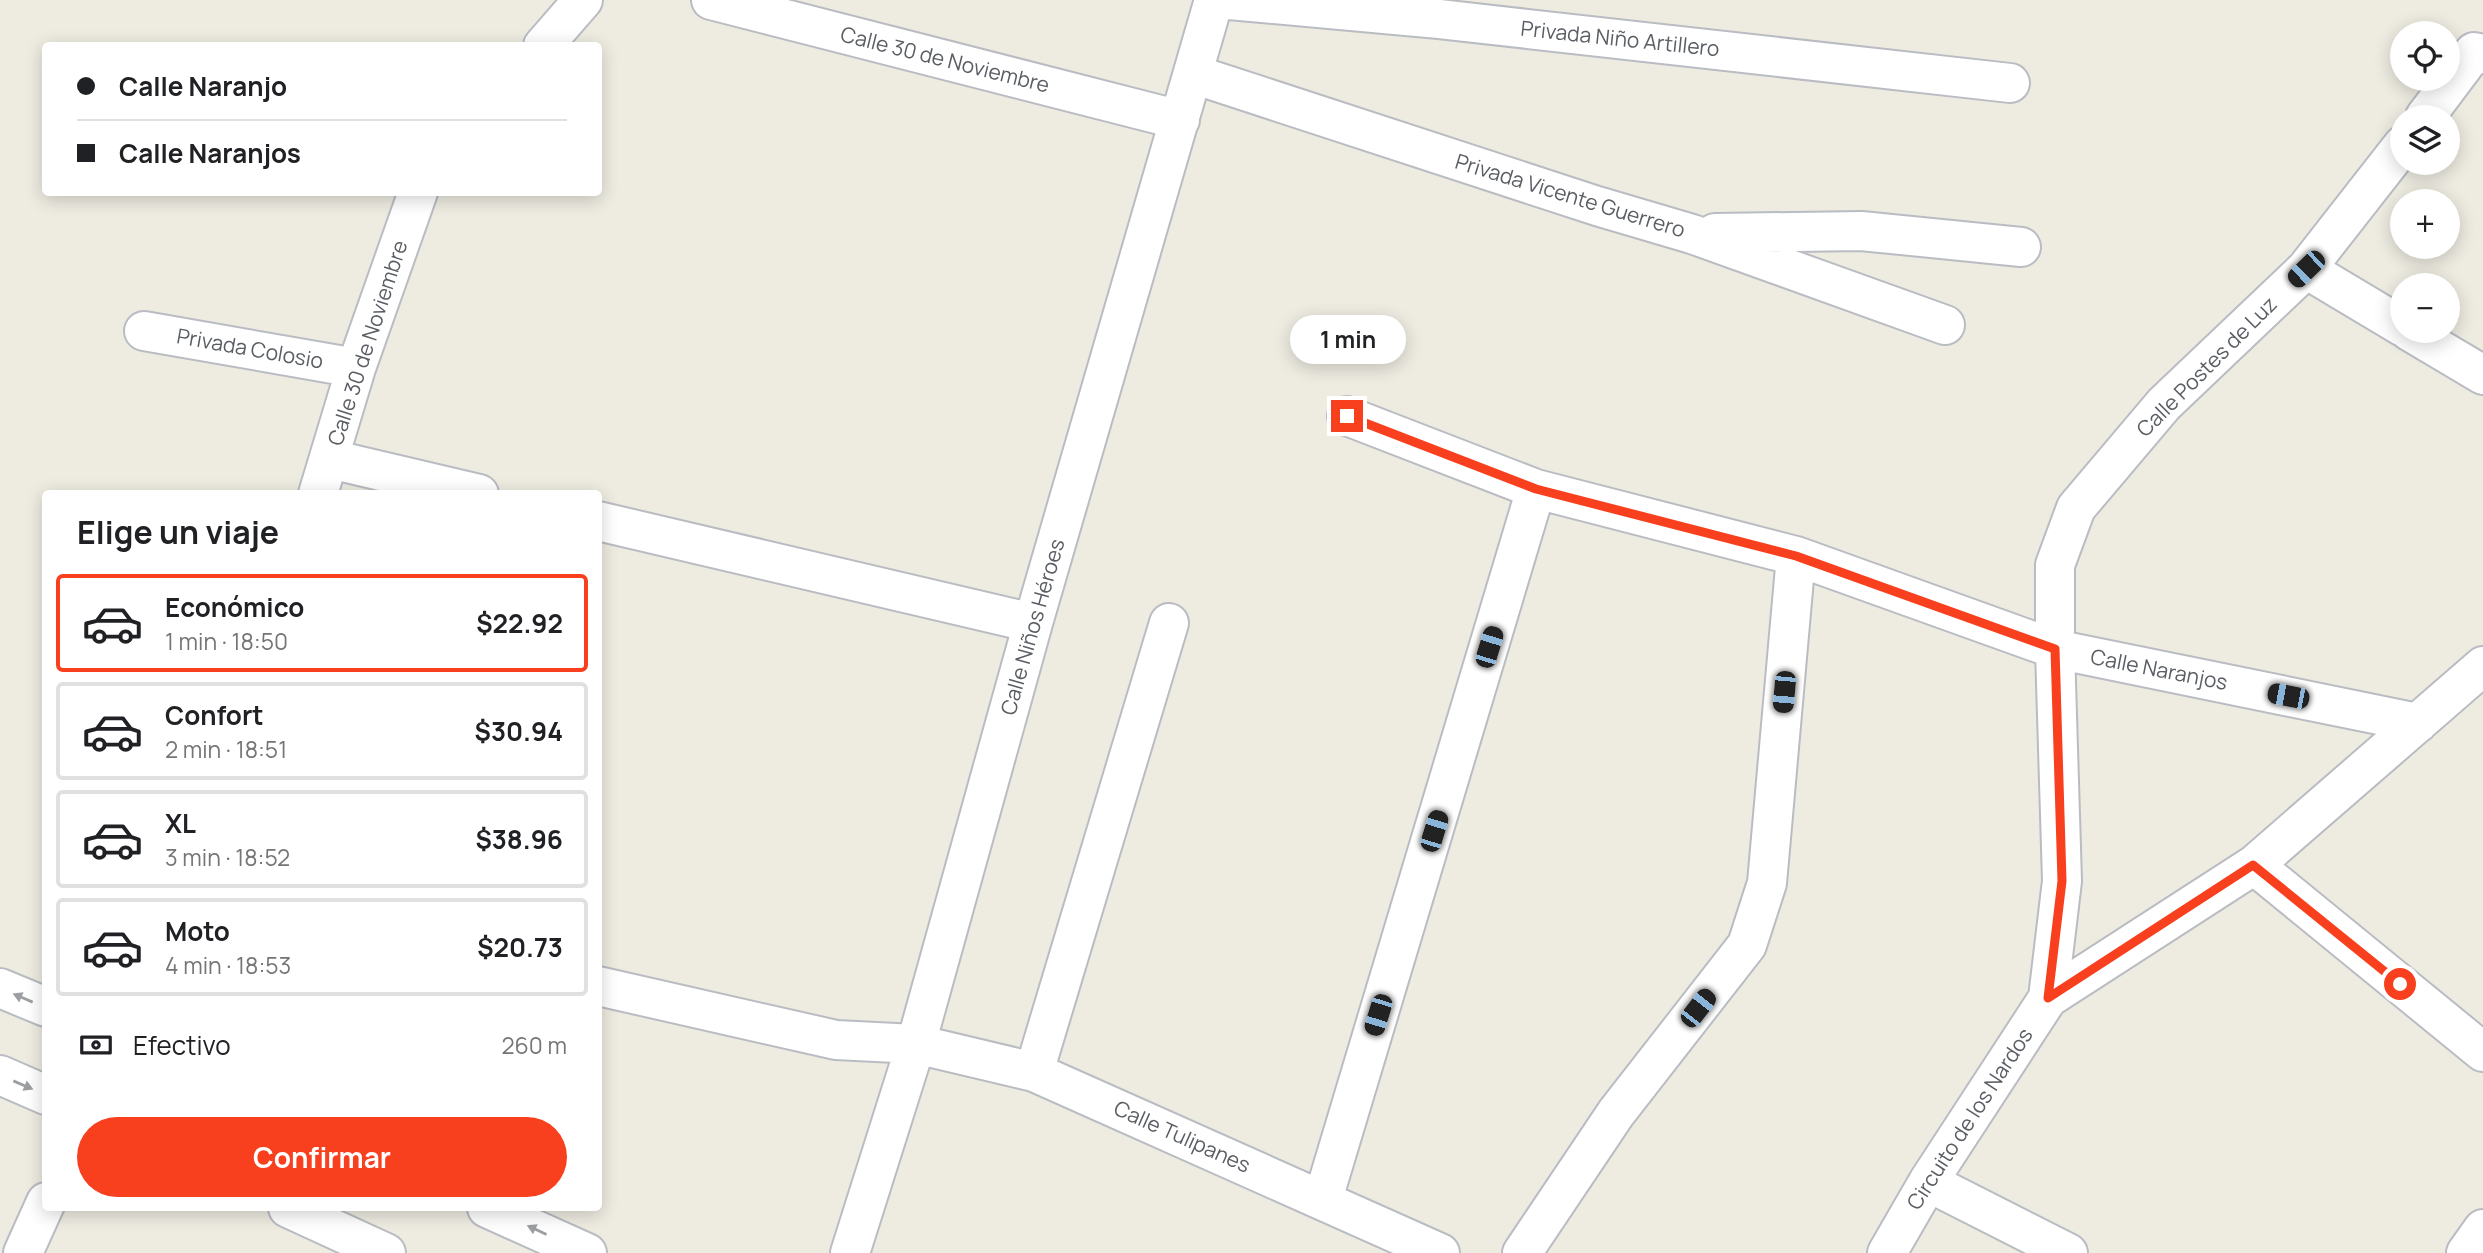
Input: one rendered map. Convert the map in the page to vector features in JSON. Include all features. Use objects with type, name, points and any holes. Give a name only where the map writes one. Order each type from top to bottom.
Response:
[{"type":"street","points":[[546,42],[583,0]]},
{"type":"street","name":"Calle 30 de Noviembre","points":[[711,0],[1180,120]]},
{"type":"street","name":"Calle Niños Héroes","points":[[850,1253],[916,1044],[1033,623],[1214,0]]},
{"type":"street","name":"Privada Niño Artillero","points":[[1228,0],[1453,21],[2010,83]]},
{"type":"street","points":[[2434,105],[2474,52],[2483,54]]},
{"type":"street","name":"Privada Vicente Guerrero","points":[[1193,75],[1597,206],[1692,234],[1945,324]]},
{"type":"street","name":"Calle Postes de Luz","points":[[2055,649],[2055,565],[2076,508],[2164,404],[2306,269],[2390,162]]},
{"type":"street","name":"Calle 30 de Noviembre","points":[[324,476],[356,368],[417,196]]},
{"type":"street","points":[[1692,234],[1861,230],[2021,247]]},
{"type":"street","points":[[2306,269],[2390,319]]},
{"type":"street","name":"Privada Colosio","points":[[144,331],[356,368]]},
{"type":"street","points":[[2429,343],[2483,375]]},
{"type":"street","name":"Calle Naranjos","points":[[1347,416],[1536,489],[1796,556],[2055,649],[2418,723]]},
{"type":"street","points":[[324,476],[445,490]]},
{"type":"street","points":[[1323,1199],[1536,489]]},
{"type":"street","points":[[602,522],[1033,623]]},
{"type":"street","points":[[1522,1253],[1616,1113],[1747,945],[1767,883],[1796,556]]},
{"type":"street","points":[[1034,1072],[1169,623]]},
{"type":"street","name":"Circuito de los Nardos","points":[[1887,1253],[1928,1182],[2048,998],[2062,881],[2055,649]]},
{"type":"street","points":[[2048,998],[2253,865],[2483,666]]},
{"type":"street","points":[[2253,865],[2483,1052]]},
{"type":"street","name":"Calle Tulipanes","points":[[602,987],[836,1040],[916,1044],[1034,1072],[1440,1253]]},
{"type":"street","points":[[0,988],[42,1005]]},
{"type":"street","points":[[0,1075],[42,1093]]},
{"type":"street","points":[[1928,1182],[2068,1253]]},
{"type":"street","points":[[23,1253],[42,1211]]},
{"type":"street","points":[[294,1211],[370,1250]]},
{"type":"street","points":[[494,1211],[587,1253]]},
{"type":"street","points":[[2466,1253],[2483,1228]]},
{"type":"route","points":[[1347,416],[1536,489],[1796,556],[2055,649],[2062,881],[2048,998],[2253,865],[2400,984]]}]
